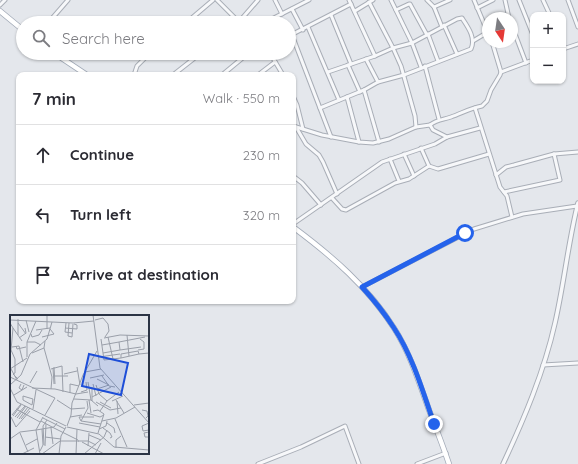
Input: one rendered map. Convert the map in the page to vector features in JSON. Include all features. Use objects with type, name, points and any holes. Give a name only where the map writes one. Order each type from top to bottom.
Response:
[{"type":"main road","points":[[0,11],[16,24]]},
{"type":"main road","points":[[64,60],[82,72]]},
{"type":"main road","points":[[296,229],[331,256],[362,287],[395,329],[412,362],[450,464]]},
{"type":"street","points":[[0,6],[5,0]]},
{"type":"street","points":[[54,16],[68,0]]},
{"type":"street","points":[[194,16],[213,0]]},
{"type":"street","points":[[217,0],[232,16]]},
{"type":"street","points":[[244,16],[258,0]]},
{"type":"street","points":[[275,0],[282,14]]},
{"type":"street","points":[[300,0],[302,4]]},
{"type":"street","points":[[278,16],[309,0]]},
{"type":"street","points":[[349,0],[375,56]]},
{"type":"street","points":[[354,11],[373,0]]},
{"type":"street","points":[[391,0],[423,67],[439,119]]},
{"type":"street","points":[[427,0],[434,7],[457,54]]},
{"type":"street","points":[[434,7],[450,0]]},
{"type":"street","points":[[474,0],[482,19]]},
{"type":"street","points":[[477,8],[493,0]]},
{"type":"street","points":[[505,0],[508,12]]},
{"type":"street","points":[[519,0],[530,28]]},
{"type":"street","points":[[543,0],[549,12]]},
{"type":"street","points":[[568,0],[578,27]]},
{"type":"street","points":[[369,2],[393,48],[404,74],[410,102],[415,116],[416,128]]},
{"type":"street","points":[[296,33],[351,4]]},
{"type":"street","points":[[396,10],[410,4],[428,34],[438,61]]},
{"type":"street","points":[[292,9],[296,16]]},
{"type":"street","points":[[331,15],[360,92]]},
{"type":"street","points":[[296,17],[303,30]]},
{"type":"street","points":[[320,108],[360,92],[378,82],[471,49],[473,40],[468,27],[462,18],[457,19],[412,43],[393,48],[375,56],[328,72]]},
{"type":"street","points":[[308,27],[339,100]]},
{"type":"street","points":[[473,40],[482,36]]},
{"type":"street","points":[[518,42],[526,63]]},
{"type":"street","points":[[566,48],[578,44]]},
{"type":"street","points":[[296,127],[331,137],[359,142],[379,142],[416,128],[430,125],[439,119],[450,117],[482,106],[501,72],[494,48]]},
{"type":"street","points":[[296,50],[331,137]]},
{"type":"street","points":[[366,59],[378,82]]},
{"type":"street","points":[[135,72],[136,66],[142,60]]},
{"type":"street","points":[[177,72],[192,60]]},
{"type":"street","points":[[226,72],[240,60]]},
{"type":"street","points":[[501,72],[530,61]]},
{"type":"street","points":[[262,72],[275,62],[281,72]]},
{"type":"street","points":[[364,90],[379,142]]},
{"type":"street","points":[[346,97],[359,142]]},
{"type":"street","points":[[296,103],[303,129]]},
{"type":"street","points":[[475,108],[500,188],[507,196],[512,217]]},
{"type":"street","points":[[430,125],[433,130],[447,137]]},
{"type":"street","points":[[296,222],[382,162],[435,144],[447,137],[480,128]]},
{"type":"street","points":[[296,129],[306,144],[319,155],[337,194]]},
{"type":"street","points":[[421,148],[429,166],[438,169],[489,154]]},
{"type":"street","points":[[496,175],[506,167],[554,154],[578,152]]},
{"type":"street","points":[[404,154],[414,176]]},
{"type":"street","points":[[504,192],[560,180],[554,154]]},
{"type":"street","points":[[390,159],[399,181]]},
{"type":"street","points":[[332,198],[342,209],[346,210],[399,181],[406,181],[429,166]]},
{"type":"street","points":[[296,178],[321,205]]},
{"type":"street","points":[[362,287],[465,233],[524,214],[578,205],[570,239],[555,323],[543,366],[503,464]]},
{"type":"street","points":[[543,366],[578,363]]},
{"type":"street","points":[[259,464],[301,447],[345,426],[359,464]]},
{"type":"street","points":[[418,464],[446,453]]},
{"type":"route","points":[[434,424],[412,362],[395,329],[362,287],[447,244],[465,233]]}]
